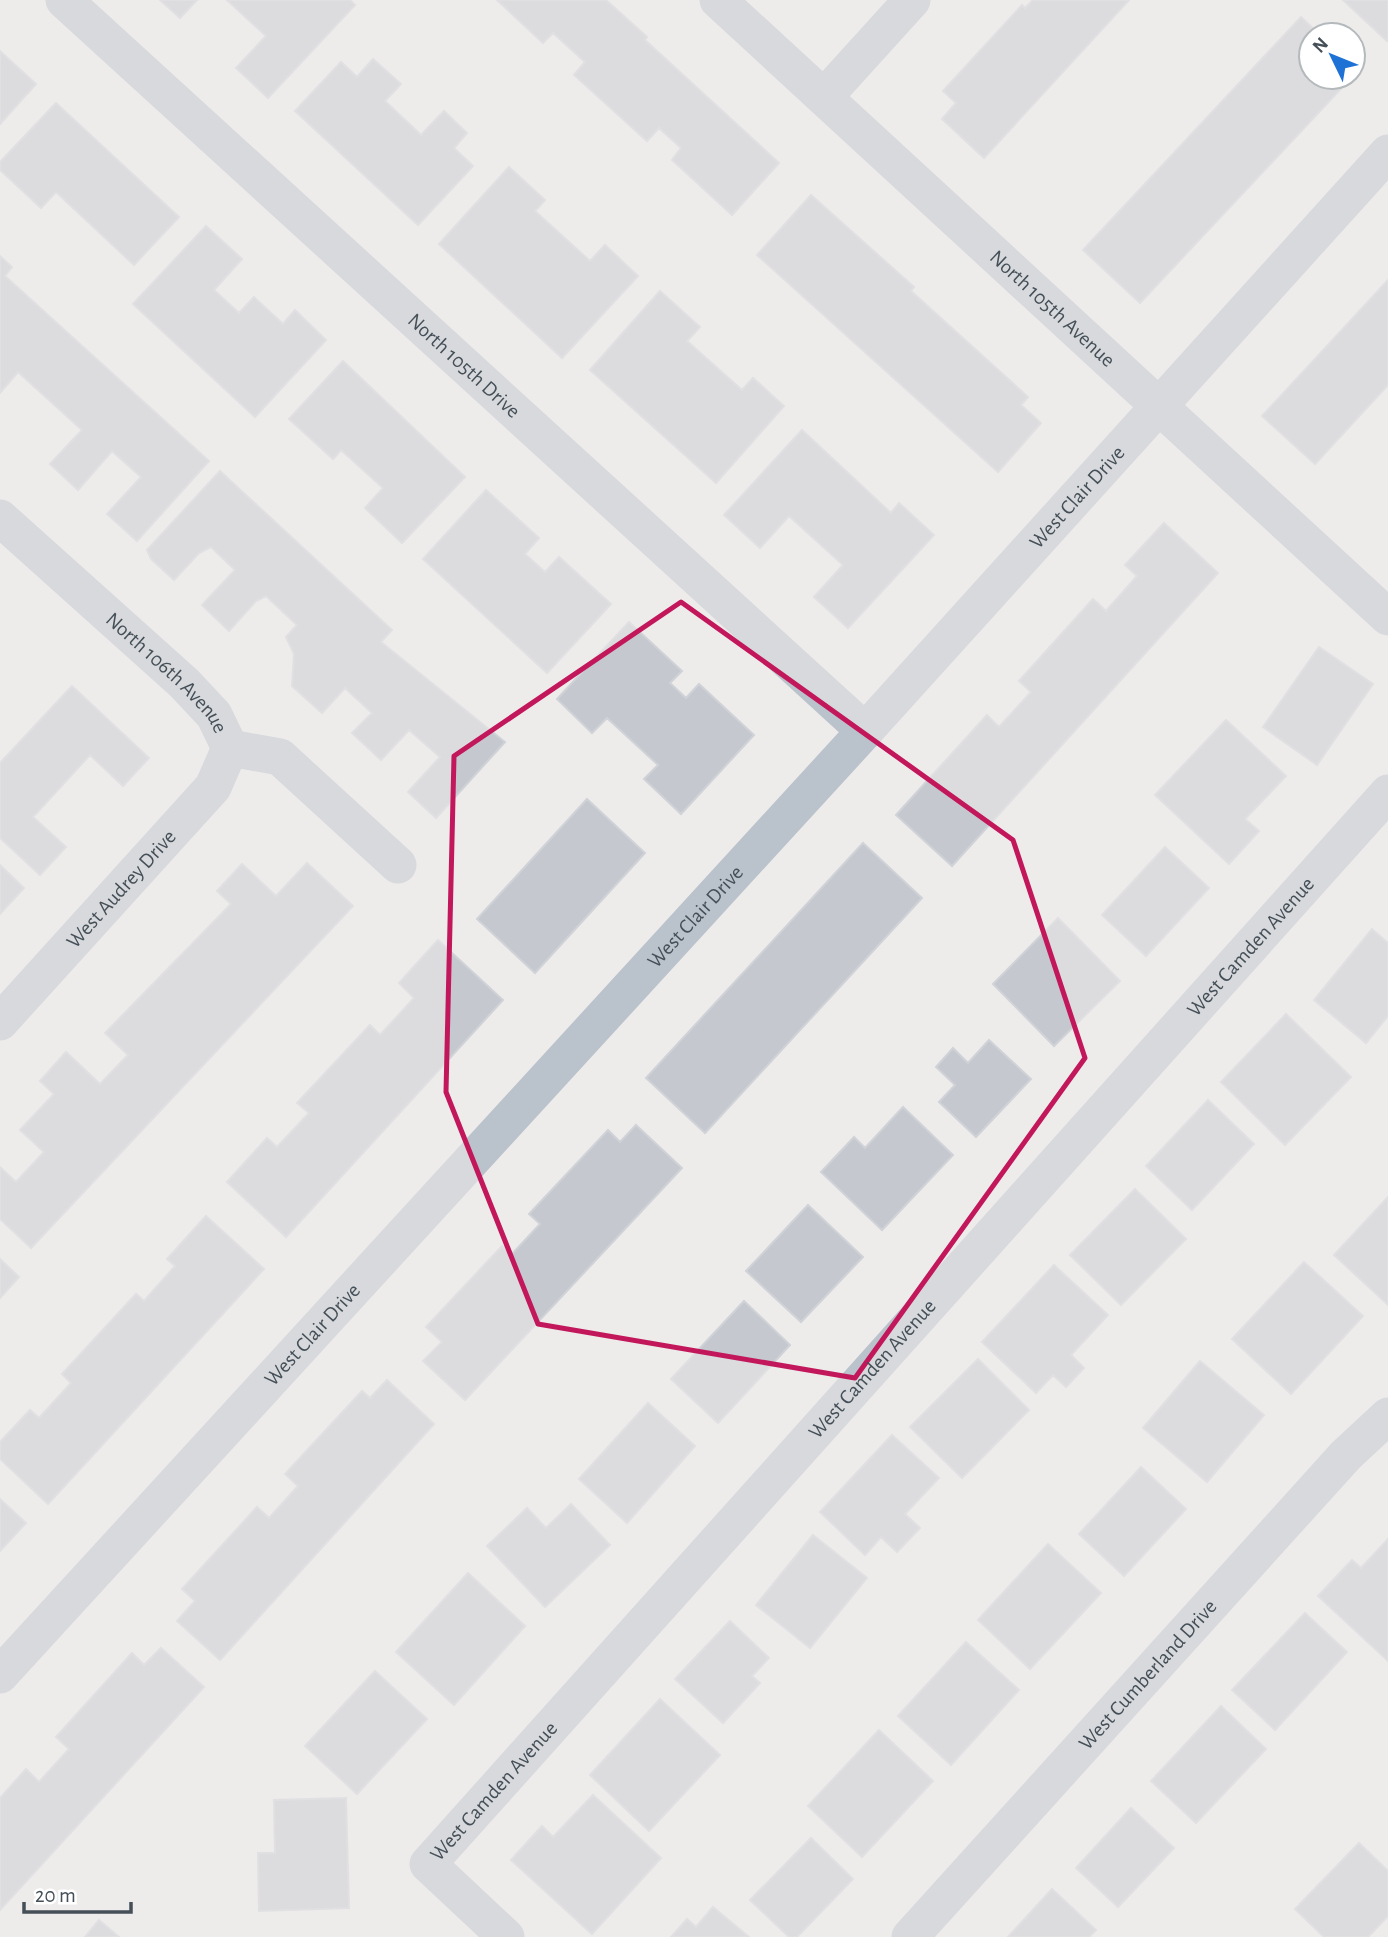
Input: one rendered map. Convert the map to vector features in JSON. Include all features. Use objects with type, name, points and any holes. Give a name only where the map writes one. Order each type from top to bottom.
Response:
[{"type":"street","name":"North 105th Drive","points":[[64,0],[865,731]]},
{"type":"street","name":"North 105th Avenue","points":[[718,0],[1388,617]]},
{"type":"street","points":[[825,96],[912,0]]},
{"type":"street","name":"West Clair Drive","points":[[0,1675],[865,731],[1388,153]]},
{"type":"street","name":"North 106th Avenue","points":[[0,518],[184,682],[214,715],[230,748],[280,757],[398,865]]},
{"type":"street","name":"West Audrey Drive","points":[[0,1022],[213,787],[230,748]]},
{"type":"street","name":"West Camden Avenue","points":[[506,1937],[428,1864],[1388,793]]},
{"type":"street","name":"West Cumberland Drive","points":[[910,1937],[1346,1455],[1388,1416]]},
{"type":"highlighted area","points":[[681,602],[1013,840],[1085,1058],[855,1378],[538,1324],[446,1092],[454,756]]},
{"type":"building","points":[[160,0],[197,0],[180,18]]},
{"type":"building","points":[[227,0],[350,0],[355,5],[268,98],[236,68],[266,36]]},
{"type":"building","points":[[497,0],[606,0],[647,37],[645,40],[779,163],[732,215],[672,160],[681,148],[659,128],[647,141],[574,75],[585,62],[553,33],[543,43]]},
{"type":"building","points":[[1033,0],[1129,0],[984,158],[942,119],[956,103],[943,91],[1022,5],[1025,8]]},
{"type":"building","points":[[1343,0],[1388,0],[1387,41]]},
{"type":"building","points":[[1297,21],[1297,91],[1339,91],[1140,303],[1083,250]]},
{"type":"building","points":[[0,51],[36,84],[0,124]]},
{"type":"building","points":[[373,59],[401,84],[385,101],[421,135],[444,111],[467,133],[454,148],[473,166],[418,225],[295,111],[341,62],[357,77]]},
{"type":"building","points":[[56,103],[179,217],[134,265],[56,192],[41,208],[0,170],[0,162]]},
{"type":"building","points":[[509,167],[545,200],[535,211],[590,261],[605,245],[638,276],[562,358],[439,244]]},
{"type":"building","points":[[811,195],[914,287],[911,291],[1028,397],[1021,405],[1041,423],[998,472],[757,255]]},
{"type":"building","points":[[206,226],[242,259],[214,290],[239,313],[254,297],[283,324],[295,310],[326,340],[255,417],[133,304]]},
{"type":"building","points":[[0,256],[12,267],[5,276],[209,461],[137,541],[107,514],[141,477],[112,451],[78,490],[50,464],[82,430],[18,372],[0,393]]},
{"type":"building","points":[[1388,280],[1388,385],[1315,464],[1262,416]]},
{"type":"building","points":[[660,291],[700,327],[687,341],[742,390],[753,378],[784,406],[716,483],[590,370]]},
{"type":"building","points":[[343,361],[465,477],[402,543],[365,508],[383,488],[341,450],[333,459],[289,419]]},
{"type":"building","points":[[802,430],[891,513],[899,503],[934,535],[848,628],[814,597],[843,565],[789,516],[760,548],[724,515]]},
{"type":"building","points":[[220,471],[392,630],[381,642],[505,742],[436,818],[408,792],[440,757],[409,730],[381,760],[352,733],[372,713],[345,688],[322,713],[292,686],[294,654],[286,637],[297,625],[266,596],[256,601],[229,631],[202,605],[235,570],[211,547],[199,553],[174,580],[151,559],[147,550]]},
{"type":"building","points":[[486,490],[539,538],[525,554],[545,572],[559,557],[611,604],[547,673],[423,559]]},
{"type":"building","points":[[1164,523],[1218,573],[952,866],[896,815],[987,715],[999,727],[1031,692],[1019,681],[1093,599],[1106,611],[1137,576],[1125,565]]},
{"type":"building","points":[[629,622],[682,671],[670,683],[686,698],[699,684],[754,735],[681,814],[644,779],[658,765],[607,718],[592,733],[557,699]]},
{"type":"building","points":[[1319,647],[1373,684],[1317,765],[1263,727]]},
{"type":"building","points":[[72,686],[149,758],[123,786],[90,755],[33,817],[66,847],[40,875],[0,838],[0,763]]},
{"type":"building","points":[[1226,720],[1286,776],[1245,819],[1259,831],[1229,864],[1155,795]]},
{"type":"building","points":[[587,799],[645,853],[535,973],[477,919]]},
{"type":"building","points":[[863,843],[922,898],[705,1133],[646,1078]]},
{"type":"building","points":[[1165,847],[1209,888],[1146,956],[1102,915]]},
{"type":"building","points":[[307,863],[353,906],[31,1248],[0,1219],[0,1167],[16,1182],[44,1152],[20,1130],[54,1094],[40,1081],[66,1052],[100,1084],[128,1055],[105,1033],[231,904],[217,891],[242,864],[276,896]]},
{"type":"building","points":[[0,865],[24,888],[0,914]]},
{"type":"building","points":[[1058,918],[1120,981],[1054,1046],[993,984]]},
{"type":"building","points":[[1372,929],[1388,943],[1388,1016],[1366,1043],[1314,1000]]},
{"type":"building","points":[[438,940],[503,1000],[286,1237],[227,1182],[267,1138],[277,1147],[309,1113],[297,1103],[370,1025],[380,1035],[414,998],[399,983]]},
{"type":"building","points":[[1286,1014],[1351,1077],[1285,1145],[1221,1082]]},
{"type":"building","points":[[989,1040],[1031,1079],[976,1137],[939,1102],[955,1085],[936,1067],[953,1048],[968,1063]]},
{"type":"building","points":[[1208,1100],[1254,1144],[1192,1210],[1146,1166]]},
{"type":"building","points":[[903,1107],[953,1155],[882,1230],[821,1172],[854,1137],[865,1148]]},
{"type":"building","points":[[636,1125],[682,1168],[465,1400],[423,1361],[442,1342],[426,1327],[502,1246],[511,1255],[540,1224],[529,1214],[608,1130],[620,1142]]},
{"type":"building","points":[[1135,1189],[1186,1239],[1121,1305],[1070,1255]]},
{"type":"building","points":[[1388,1197],[1388,1305],[1334,1255]]},
{"type":"building","points":[[808,1205],[863,1257],[801,1322],[746,1271]]},
{"type":"building","points":[[206,1216],[264,1269],[48,1504],[0,1459],[0,1442],[30,1410],[39,1418],[71,1383],[62,1374],[136,1294],[144,1301],[175,1266],[167,1259]]},
{"type":"building","points":[[0,1259],[19,1277],[0,1298]]},
{"type":"building","points":[[1304,1262],[1363,1316],[1291,1394],[1232,1339]]},
{"type":"building","points":[[1054,1265],[1108,1315],[1071,1355],[1084,1368],[1066,1387],[1053,1375],[1036,1393],[982,1342]]},
{"type":"building","points":[[744,1301],[790,1345],[718,1423],[671,1379]]},
{"type":"building","points":[[978,1359],[1029,1410],[962,1478],[910,1427]]},
{"type":"building","points":[[1200,1361],[1264,1415],[1207,1482],[1143,1428]]},
{"type":"building","points":[[387,1380],[434,1424],[220,1660],[177,1621],[195,1601],[182,1589],[257,1507],[269,1518],[298,1486],[285,1474],[362,1391],[370,1398]]},
{"type":"building","points":[[648,1403],[695,1446],[627,1523],[579,1479]]},
{"type":"building","points":[[892,1435],[939,1478],[905,1514],[920,1528],[897,1552],[881,1537],[865,1555],[820,1512]]},
{"type":"building","points":[[1141,1467],[1186,1509],[1124,1576],[1079,1534]]},
{"type":"building","points":[[0,1499],[26,1523],[0,1551]]},
{"type":"building","points":[[571,1504],[610,1545],[545,1607],[487,1546],[527,1508],[546,1528]]},
{"type":"building","points":[[813,1535],[867,1578],[810,1648],[756,1605]]},
{"type":"building","points":[[1388,1539],[1388,1661],[1318,1596],[1352,1560],[1361,1568]]},
{"type":"building","points":[[1048,1544],[1101,1593],[1030,1669],[978,1620]]},
{"type":"building","points":[[468,1573],[525,1626],[454,1705],[396,1652]]},
{"type":"building","points":[[1305,1613],[1347,1652],[1275,1730],[1232,1690]]},
{"type":"building","points":[[730,1621],[769,1658],[752,1676],[760,1683],[723,1723],[675,1679]]},
{"type":"building","points":[[966,1642],[1019,1690],[951,1765],[898,1716]]},
{"type":"building","points":[[161,1648],[204,1687],[0,1910],[0,1798],[26,1769],[39,1782],[69,1749],[56,1737],[132,1653],[144,1665]]},
{"type":"building","points":[[375,1671],[427,1719],[357,1794],[305,1746]]},
{"type":"building","points":[[660,1699],[720,1755],[649,1831],[590,1775]]},
{"type":"building","points":[[1221,1706],[1266,1749],[1196,1823],[1151,1781]]},
{"type":"building","points":[[879,1730],[933,1781],[862,1857],[808,1806]]},
{"type":"building","points":[[593,1795],[661,1858],[592,1934],[511,1860],[542,1826],[553,1837]]},
{"type":"building","points":[[346,1798],[349,1908],[259,1911],[258,1853],[275,1853],[274,1800]]},
{"type":"building","points":[[1131,1808],[1174,1848],[1118,1907],[1076,1868]]},
{"type":"building","points":[[811,1838],[853,1879],[797,1937],[789,1937],[750,1900]]},
{"type":"building","points":[[1359,1843],[1388,1871],[1388,1916],[1368,1937],[1324,1937],[1295,1909]]},
{"type":"building","points":[[1052,1889],[1096,1930],[1089,1937],[1008,1937]]},
{"type":"building","points":[[713,1907],[749,1937],[671,1937],[687,1919],[696,1927]]},
{"type":"building","points":[[99,1920],[119,1937],[85,1937]]}]
